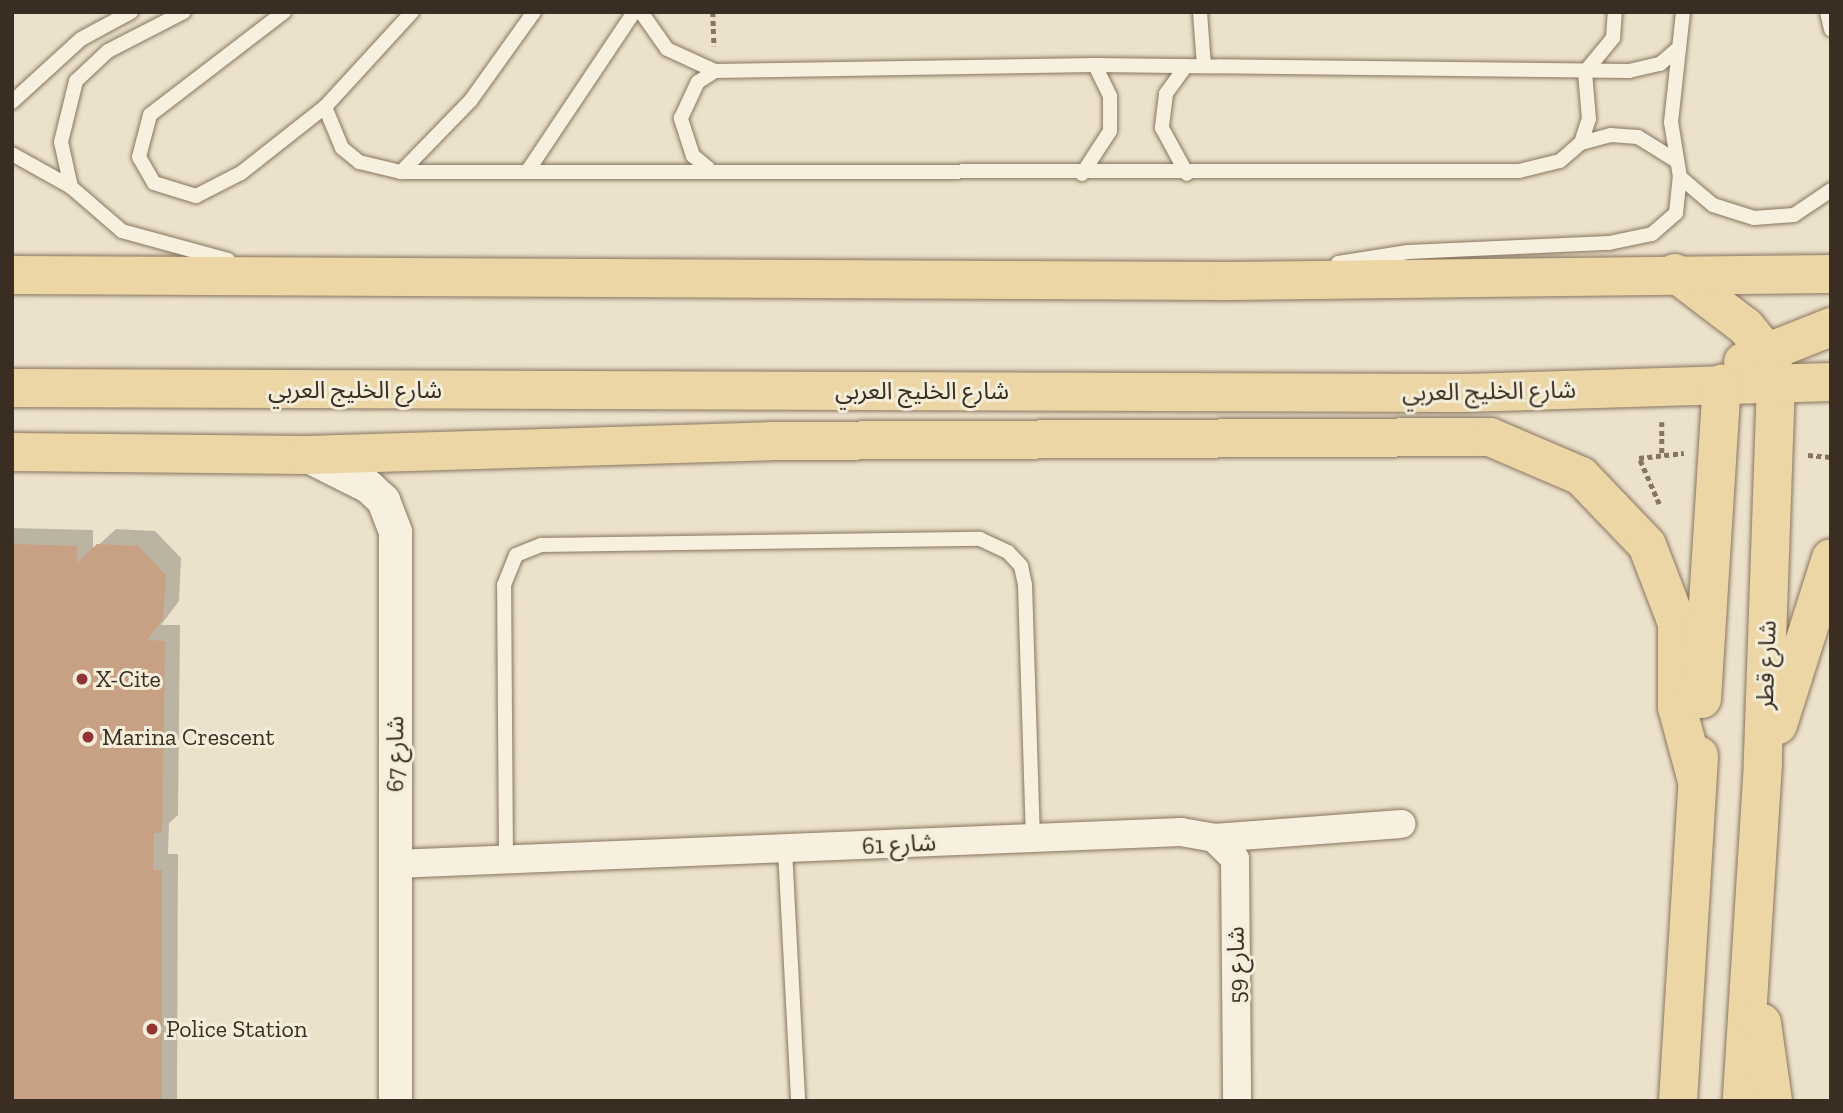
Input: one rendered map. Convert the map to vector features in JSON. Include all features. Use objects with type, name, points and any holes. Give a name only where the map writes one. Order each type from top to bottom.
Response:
[{"type":"main road","points":[[1675,273],[1724,306],[1771,366],[1831,382]]},
{"type":"main road","points":[[12,275],[322,281],[1229,281],[1675,273],[1831,274]]},
{"type":"main road","points":[[1678,1101],[1722,384],[1771,366],[1831,327]]},
{"type":"main road","name":"شارع قطر","points":[[1742,1101],[1763,763],[1771,366]]},
{"type":"main road","name":"شارع الخليج العربي","points":[[12,388],[1462,393],[1722,384]]},
{"type":"main road","points":[[771,441],[1028,392]]},
{"type":"main road","points":[[1237,392],[1426,433]]},
{"type":"main road","points":[[12,453],[306,455],[771,441],[1426,433],[1490,437],[1552,458],[1629,520],[1670,596],[1681,734],[1697,781]]},
{"type":"main road","points":[[1763,763],[1831,558]]},
{"type":"main road","points":[[1751,978],[1773,1101]]},
{"type":"street","name":"شارع 67","points":[[306,455],[368,486],[383,499],[395,532],[396,1101]]},
{"type":"street","name":"شارع 61","points":[[395,864],[1181,832],[1214,838],[1401,824]]},
{"type":"street","name":"شارع 59","points":[[1214,838],[1235,859],[1237,1101]]},
{"type":"lane","points":[[12,102],[81,39],[131,12]]},
{"type":"lane","points":[[71,187],[61,142],[76,81],[108,51],[184,12]]},
{"type":"lane","points":[[284,12],[150,115],[139,142],[145,172],[181,197],[211,191],[326,107],[412,12]]},
{"type":"lane","points":[[401,172],[471,100],[534,12]]},
{"type":"lane","points":[[527,172],[634,12]]},
{"type":"lane","points":[[640,12],[667,49],[715,71],[1095,65],[1640,71],[1677,49]]},
{"type":"lane","points":[[1200,12],[1204,66]]},
{"type":"lane","points":[[326,107],[342,148],[359,162],[401,172],[708,169],[1187,174],[1533,170],[1560,161],[1581,143],[1588,119],[1585,72],[1613,38],[1615,12]]},
{"type":"lane","points":[[1229,281],[1408,252],[1609,243],[1652,234],[1676,213],[1679,177],[1675,160],[1677,49],[1683,12]]},
{"type":"lane","points":[[1827,12],[1831,30]]},
{"type":"lane","points":[[1082,174],[1110,131],[1110,96],[1095,65]]},
{"type":"lane","points":[[1186,66],[1166,94],[1162,128],[1187,174]]},
{"type":"lane","points":[[708,169],[693,156],[681,118],[698,82],[715,71]]},
{"type":"lane","points":[[1581,143],[1638,137],[1675,160]]},
{"type":"lane","points":[[12,154],[71,187],[104,219],[142,240],[322,281]]},
{"type":"lane","points":[[1679,177],[1713,205],[1754,218],[1794,215],[1831,190]]},
{"type":"lane","points":[[506,859],[504,585],[516,555],[541,544],[981,539],[1008,552],[1025,585],[1033,838]]},
{"type":"lane","points":[[785,850],[798,1101]]},
{"type":"building","name":"Marina Crescent","points":[[12,544],[77,546],[77,563],[97,544],[138,546],[166,575],[163,619],[147,640],[165,641],[162,833],[154,833],[153,870],[162,870],[162,1101],[12,1101]]},
{"type":"place","name":"X-Cite","points":[[82,679]]},
{"type":"place","name":"Marina Crescent","points":[[88,737]]},
{"type":"place","name":"Police Station","points":[[152,1029]]}]
